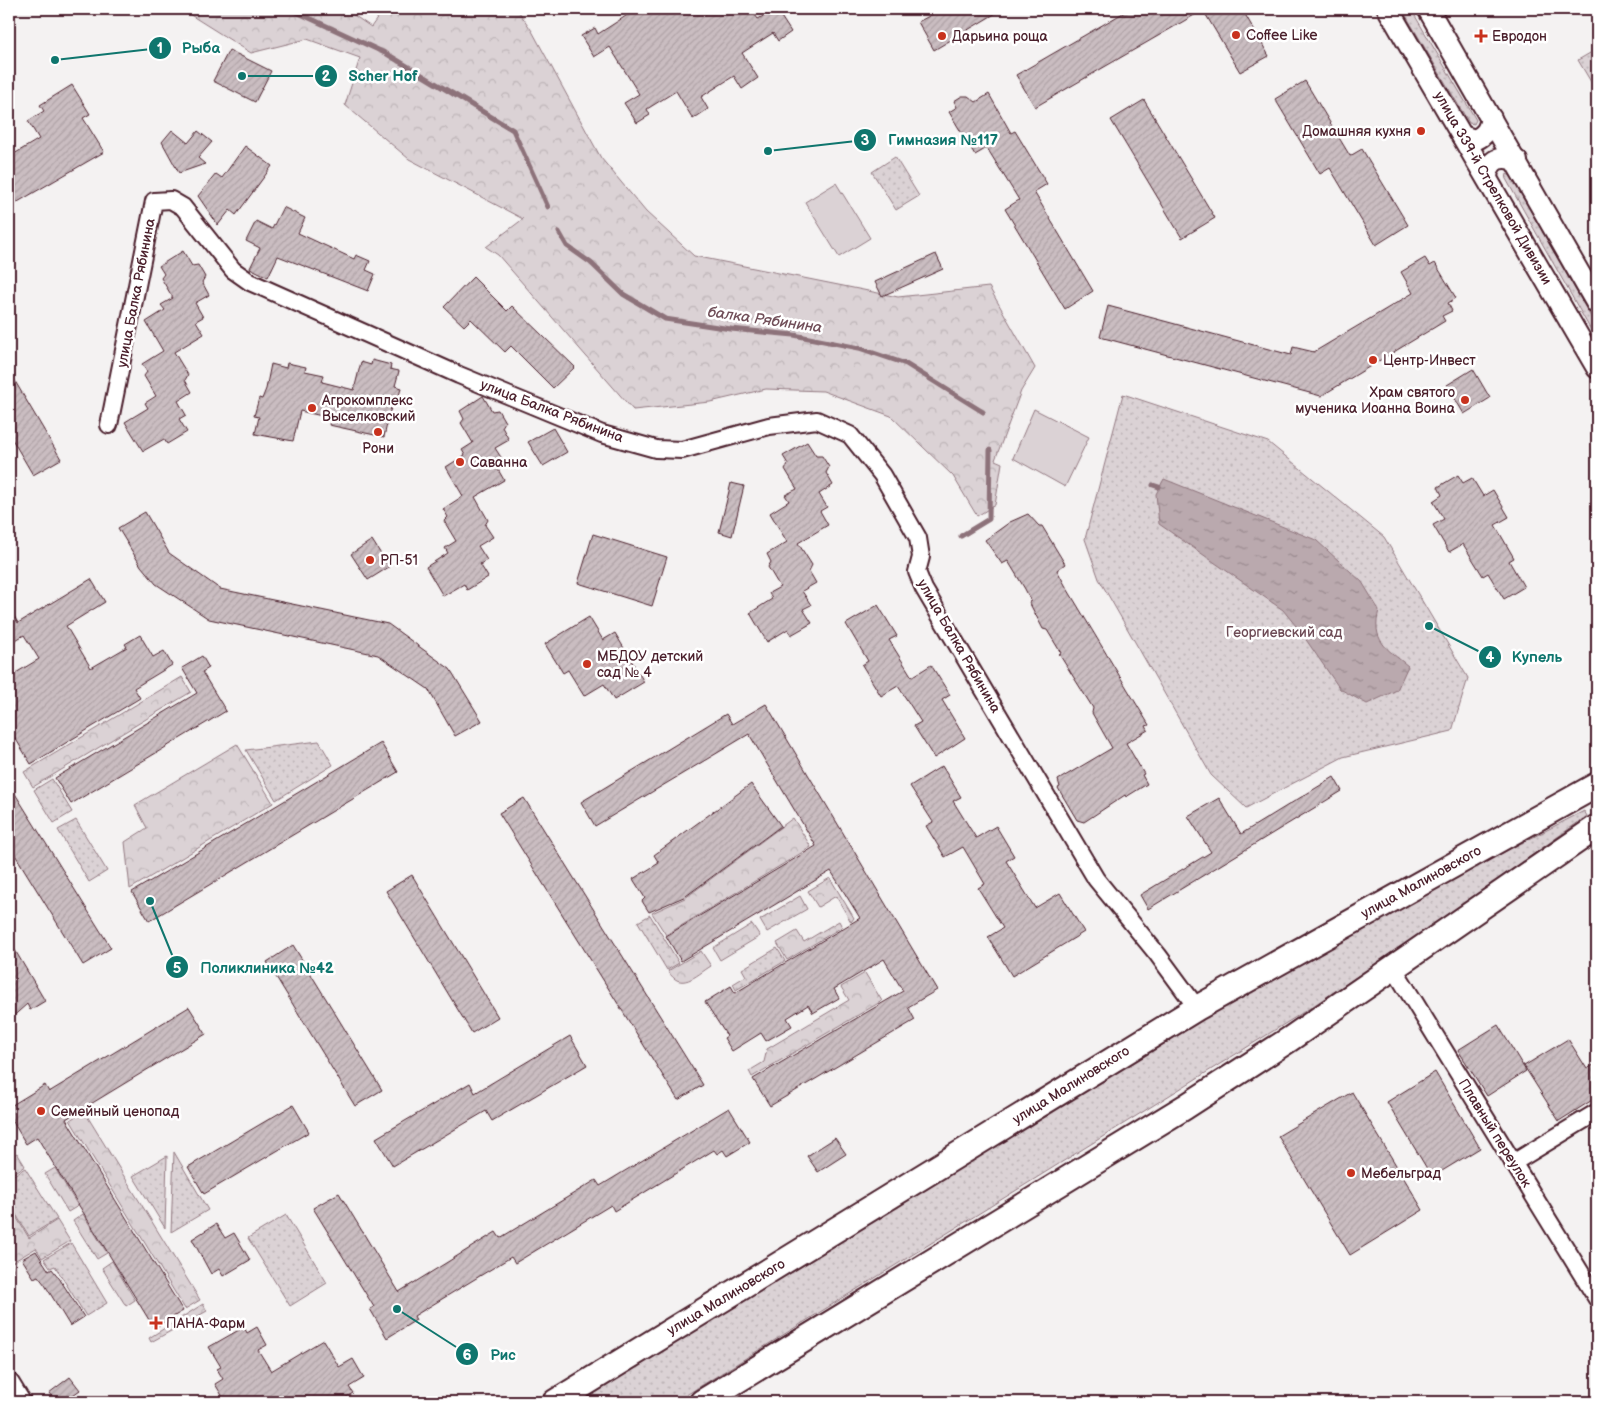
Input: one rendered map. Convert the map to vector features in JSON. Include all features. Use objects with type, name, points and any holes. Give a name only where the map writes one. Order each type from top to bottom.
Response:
[{"type":"highway","name":"улица Малиновского","points":[[555,1402],[1197,1008],[1597,785]]},
{"type":"highway","points":[[702,1402],[1184,1107],[1290,1039],[1597,827]]},
{"type":"main road","name":"улица 339-й Стрелковой Дивизии","points":[[1388,9],[1597,368]]},
{"type":"main road","points":[[1428,9],[1597,304]]},
{"type":"main road","points":[[1462,136],[1475,140],[1482,137],[1487,132],[1492,118]]},
{"type":"main road","points":[[1486,177],[1488,169],[1496,160],[1508,157],[1517,162]]},
{"type":"main road","points":[[9,1384],[20,1402]]},
{"type":"street","name":"улица Балка Рябинина","points":[[110,425],[154,201],[171,200],[183,207],[233,270],[250,282],[459,375],[602,434],[656,450],[682,450],[769,426],[817,420],[850,435],[882,475],[918,538],[921,557],[917,572],[924,589],[1091,870],[1197,1008]]},
{"type":"street","name":"Плавный переулок","points":[[1393,967],[1597,1299]]},
{"type":"street","points":[[1513,1163],[1597,1112]]},
{"type":"green space","points":[[181,9],[345,9],[371,27],[384,9],[517,9],[532,31],[601,158],[646,212],[694,256],[898,297],[989,287],[1035,368],[1021,391],[995,460],[1002,463],[995,505],[977,516],[953,476],[891,416],[823,391],[766,389],[710,402],[633,410],[498,255],[486,247],[523,219],[409,159],[345,105],[360,58],[307,39],[251,53]]},
{"type":"green space","points":[[1402,9],[1411,9],[1476,120],[1474,124],[1469,123]]},
{"type":"green space","points":[[1597,49],[1597,92],[1578,60]]},
{"type":"green space","points":[[895,157],[919,196],[896,210],[872,172]]},
{"type":"green space","points":[[1507,174],[1511,176],[1597,328],[1597,341],[1506,179]]},
{"type":"green space","points":[[836,183],[870,238],[839,257],[805,202]]},
{"type":"green space","name":"Георгиевский сад","points":[[1123,394],[1268,442],[1384,537],[1468,678],[1452,731],[1343,757],[1246,808],[1211,775],[1099,579],[1085,539]]},
{"type":"green space","points":[[1034,409],[1089,437],[1065,487],[1013,458]]},
{"type":"green space","points":[[182,677],[191,692],[33,787],[24,772]]},
{"type":"green space","points":[[319,741],[333,765],[276,800],[246,750]]},
{"type":"green space","points":[[237,744],[273,803],[130,889],[125,842],[147,828],[135,805]]},
{"type":"green space","points":[[52,779],[72,812],[54,823],[34,790]]},
{"type":"green space","points":[[1584,811],[1587,816],[1437,923],[1307,1010],[675,1402],[579,1402],[1187,1028],[1442,884]]},
{"type":"green space","points":[[793,818],[811,847],[666,935],[652,913],[685,898]]},
{"type":"green space","points":[[76,820],[107,871],[89,882],[58,830]]},
{"type":"green space","points":[[830,878],[854,918],[851,922],[836,896],[818,907],[808,891]]},
{"type":"green space","points":[[800,896],[807,909],[767,932],[760,920]]},
{"type":"green space","points":[[650,915],[679,963],[667,970],[638,922]]},
{"type":"green space","points":[[839,921],[842,927],[787,960],[777,943],[797,931],[804,942]]},
{"type":"green space","points":[[752,924],[760,936],[720,960],[713,948]]},
{"type":"green space","points":[[777,948],[785,961],[736,990],[733,984],[746,976],[742,969]]},
{"type":"green space","points":[[701,951],[711,966],[694,978],[683,981],[678,980],[668,971]]},
{"type":"green space","points":[[865,973],[882,1001],[752,1077],[749,1071],[764,1062],[767,1049],[849,1000],[841,987]]},
{"type":"green space","points":[[84,1111],[200,1300],[185,1309],[70,1120]]},
{"type":"green space","points":[[174,1152],[208,1210],[171,1232]]},
{"type":"green space","points":[[17,1153],[25,1166],[9,1176],[9,1158]]},
{"type":"green space","points":[[167,1156],[165,1228],[133,1176]]},
{"type":"green space","points":[[25,1168],[57,1219],[29,1236],[9,1203],[9,1178]]},
{"type":"green space","points":[[55,1168],[78,1206],[68,1212],[45,1174]]},
{"type":"green space","points":[[9,1205],[29,1238],[57,1220],[70,1241],[42,1258],[36,1248],[11,1263],[14,1270],[9,1273]]},
{"type":"green space","points":[[83,1214],[107,1253],[97,1259],[73,1221]]},
{"type":"green space","points":[[286,1215],[327,1283],[290,1306],[248,1238]]},
{"type":"green space","points":[[71,1243],[107,1303],[86,1316],[55,1266],[50,1268],[44,1259]]},
{"type":"green space","points":[[112,1261],[135,1300],[126,1306],[102,1268]]},
{"type":"green space","points":[[203,1304],[207,1311],[151,1342],[149,1338]]},
{"type":"water","points":[[1164,479],[1316,540],[1362,582],[1379,610],[1377,629],[1382,643],[1408,666],[1397,690],[1367,704],[1340,689],[1283,610],[1159,524],[1156,494]]},
{"type":"building","points":[[626,9],[751,9],[758,19],[776,9],[791,32],[778,41],[773,33],[742,53],[758,78],[742,89],[734,76],[701,97],[708,109],[693,119],[676,91],[647,109],[650,115],[637,123],[624,103],[639,94],[610,47],[594,57],[581,36],[595,28],[598,34],[629,14]]},
{"type":"building","name":"Дарьина роща","points":[[942,9],[1003,9],[934,50],[918,22]]},
{"type":"building","points":[[1130,9],[1242,9],[1269,56],[1240,72],[1203,10],[1035,107],[1016,75]]},
{"type":"building","points":[[229,50],[271,71],[255,102],[213,81]]},
{"type":"building","points":[[1305,81],[1350,156],[1362,149],[1408,225],[1376,245],[1330,168],[1320,174],[1275,99]]},
{"type":"building","points":[[72,85],[90,114],[83,118],[104,152],[9,207],[9,157],[39,139],[28,121],[44,111],[40,105]]},
{"type":"building","points":[[989,94],[1011,133],[1015,131],[1047,184],[1034,192],[1093,291],[1065,309],[1005,209],[1019,200],[987,148],[975,155],[949,112],[957,107],[954,101],[962,96],[968,96],[976,102]]},
{"type":"building","points":[[1144,100],[1215,218],[1182,238],[1111,120]]},
{"type":"building","points":[[172,130],[188,143],[198,131],[212,142],[198,158],[205,164],[179,173],[162,142]]},
{"type":"building","points":[[245,146],[272,166],[236,215],[230,210],[218,225],[198,196],[216,174],[222,178]]},
{"type":"building","points":[[283,207],[305,218],[298,233],[354,259],[356,255],[370,261],[366,270],[375,274],[368,291],[278,256],[268,277],[250,268],[260,248],[246,241],[256,221],[272,229]]},
{"type":"building","points":[[183,251],[192,266],[198,265],[205,277],[202,282],[209,295],[195,303],[203,317],[196,321],[204,334],[174,352],[188,375],[185,380],[192,392],[178,401],[186,415],[179,419],[187,432],[167,444],[164,439],[143,451],[125,422],[148,408],[145,403],[156,396],[144,376],[147,372],[142,364],[163,351],[146,322],[165,310],[161,305],[173,298],[161,278],[164,274],[159,266]]},
{"type":"building","points":[[936,254],[943,269],[882,296],[875,282]]},
{"type":"building","points":[[1425,258],[1430,266],[1435,263],[1456,298],[1448,303],[1452,311],[1442,316],[1445,321],[1321,396],[1100,337],[1108,306],[1291,355],[1293,347],[1314,352],[1413,293],[1401,272]]},
{"type":"building","points":[[473,277],[507,311],[512,306],[575,367],[553,388],[511,346],[505,352],[471,319],[464,326],[444,307]]},
{"type":"building","points":[[372,360],[391,365],[390,369],[399,371],[395,386],[401,388],[397,404],[393,403],[390,411],[384,437],[329,425],[331,418],[300,411],[293,441],[255,434],[259,417],[254,416],[259,398],[262,399],[266,389],[271,364],[286,368],[287,363],[306,367],[305,371],[324,375],[322,382],[354,390],[361,362],[371,365]]},
{"type":"building","points":[[1473,369],[1490,398],[1464,414],[1447,385]]},
{"type":"building","points":[[9,371],[61,459],[33,475],[9,434]]},
{"type":"building","points":[[483,396],[492,411],[498,410],[505,422],[502,427],[509,440],[495,448],[504,462],[496,466],[504,480],[475,497],[488,520],[485,525],[493,537],[478,546],[487,560],[480,564],[488,577],[467,590],[464,584],[443,596],[426,567],[448,553],[445,548],[456,541],[444,521],[448,517],[443,509],[463,496],[446,467],[465,455],[462,450],[473,443],[461,423],[464,419],[460,411]]},
{"type":"building","points":[[553,428],[567,452],[543,466],[528,442]]},
{"type":"building","points":[[807,442],[816,456],[822,456],[829,467],[826,473],[833,485],[819,494],[827,507],[820,511],[828,525],[798,543],[812,565],[809,571],[816,583],[802,591],[811,605],[803,609],[812,623],[791,635],[788,629],[767,642],[750,613],[772,599],[769,593],[780,587],[768,567],[771,562],[767,554],[787,542],[770,513],[789,501],[785,495],[797,489],[785,469],[788,464],[783,456]]},
{"type":"building","points":[[1458,475],[1463,483],[1472,478],[1483,496],[1493,490],[1509,517],[1495,525],[1514,558],[1509,561],[1524,587],[1504,599],[1488,573],[1483,576],[1463,544],[1449,552],[1433,525],[1444,519],[1433,501],[1442,495],[1438,487]]},
{"type":"building","points":[[731,483],[744,486],[732,536],[719,532]]},
{"type":"building","points":[[145,512],[169,553],[220,589],[388,624],[450,669],[482,721],[455,736],[428,689],[378,655],[209,619],[156,584],[141,566],[118,528]]},
{"type":"building","points":[[1028,514],[1039,526],[1042,526],[1065,564],[1057,570],[1149,725],[1146,726],[1148,730],[1126,743],[1144,774],[1142,775],[1147,784],[1126,797],[1125,795],[1084,822],[1077,820],[1058,788],[1060,787],[1058,780],[1112,748],[1092,713],[1093,708],[1059,654],[1061,653],[1047,630],[1043,629],[1029,602],[1031,601],[1025,589],[1008,561],[1002,564],[985,540],[1010,522]]},
{"type":"building","points":[[593,534],[667,557],[652,606],[578,583]]},
{"type":"building","name":"РП-51","points":[[372,540],[389,567],[368,580],[351,554]]},
{"type":"building","points":[[91,579],[105,602],[66,626],[91,668],[127,647],[125,644],[140,635],[153,657],[164,651],[172,665],[134,688],[140,698],[31,764],[9,728],[9,677],[39,659],[24,635],[9,644],[9,607],[18,623]]},
{"type":"building","points":[[878,605],[897,636],[889,640],[912,677],[931,665],[950,695],[942,700],[965,738],[934,758],[914,726],[921,722],[898,686],[881,696],[862,665],[868,661],[846,624]]},
{"type":"building","points":[[589,617],[603,640],[615,633],[644,682],[614,700],[604,684],[584,696],[568,670],[563,673],[545,644]]},
{"type":"building","points":[[202,656],[209,668],[202,672],[226,711],[71,804],[55,778],[197,693],[182,668]]},
{"type":"building","points":[[766,704],[937,990],[908,1007],[915,1020],[770,1106],[753,1079],[903,991],[884,959],[834,989],[839,998],[813,1013],[808,1005],[787,1018],[792,1026],[766,1041],[761,1033],[732,1051],[724,1038],[727,1036],[705,1002],[731,986],[735,993],[860,918],[831,871],[681,961],[666,936],[816,846],[749,734],[595,826],[581,802],[726,714],[732,724]]},
{"type":"building","points":[[381,743],[398,772],[149,921],[132,892]]},
{"type":"building","points":[[942,766],[961,797],[953,801],[976,838],[996,826],[1014,856],[1006,861],[1035,908],[1060,893],[1084,932],[1012,976],[988,937],[1003,928],[978,888],[985,884],[963,847],[945,857],[926,826],[933,822],[910,786]]},
{"type":"building","points":[[1334,777],[1342,791],[1148,909],[1140,895],[1211,852],[1188,816],[1219,798],[1241,834]]},
{"type":"building","points":[[9,784],[111,948],[83,965],[9,845]]},
{"type":"building","points":[[751,784],[781,826],[686,896],[649,912],[642,901],[645,898],[633,879],[659,863],[654,855]]},
{"type":"building","points":[[524,798],[703,1085],[678,1100],[499,813]]},
{"type":"building","points":[[412,875],[498,1017],[472,1033],[386,891]]},
{"type":"building","points":[[9,940],[45,1001],[30,1010],[27,1004],[9,1020]]},
{"type":"building","points":[[293,945],[382,1090],[355,1106],[267,962]]},
{"type":"building","points":[[189,1007],[206,1034],[66,1119],[183,1311],[154,1328],[37,1137],[26,1144],[9,1115],[9,1107],[45,1085],[49,1092]]},
{"type":"building","points":[[1498,1025],[1526,1071],[1487,1096],[1458,1050]]},
{"type":"building","points":[[570,1036],[587,1065],[492,1121],[486,1111],[393,1166],[376,1138],[470,1083],[475,1093]]},
{"type":"building","points":[[1568,1039],[1587,1069],[1597,1063],[1597,1097],[1559,1121],[1524,1066]]},
{"type":"building","points":[[1435,1072],[1480,1148],[1432,1177],[1387,1102]]},
{"type":"building","name":"Мебельград","points":[[1352,1092],[1423,1210],[1350,1255],[1278,1136]]},
{"type":"building","points":[[293,1105],[309,1132],[204,1194],[188,1167]]},
{"type":"building","points":[[729,1108],[750,1142],[727,1156],[723,1150],[717,1154],[714,1150],[614,1211],[611,1205],[515,1263],[511,1257],[414,1316],[416,1320],[387,1338],[370,1309],[374,1307],[313,1208],[339,1193],[399,1292],[496,1232],[500,1238],[596,1180],[600,1186]]},
{"type":"building","points":[[835,1138],[846,1154],[818,1172],[807,1156]]},
{"type":"building","points":[[216,1224],[225,1238],[234,1233],[250,1260],[223,1276],[219,1269],[211,1274],[192,1239]]},
{"type":"building","points":[[36,1251],[49,1271],[52,1269],[59,1278],[84,1317],[70,1326],[45,1285],[38,1276],[34,1278],[22,1259]]},
{"type":"building","points":[[244,1327],[247,1333],[257,1327],[267,1345],[258,1350],[271,1371],[323,1340],[339,1367],[353,1359],[364,1378],[349,1387],[353,1393],[338,1402],[226,1402],[215,1384],[223,1379],[217,1369],[221,1367],[209,1347]]},
{"type":"building","points":[[70,1377],[80,1390],[63,1402],[56,1402],[49,1393]]},
{"type":"waterway","name":"балка Рябинина","points":[[290,9],[387,54],[513,130],[548,207]]},
{"type":"waterway","name":"балка Рябинина","points":[[559,232],[567,246],[591,263],[623,294],[665,319],[731,329],[794,335],[859,348],[906,364],[983,412]]},
{"type":"waterway","points":[[961,536],[989,519],[990,450]]},
{"type":"waterway","name":"балка Рябинина","points":[[1153,485],[1159,487]]},
{"type":"place","name":"Coffee Like","points":[[1236,35]]},
{"type":"place","name":"Дарьина роща","points":[[942,36]]},
{"type":"place","name":"Евродон","points":[[1481,36]]},
{"type":"place","name":"Рыба","points":[[55,60]]},
{"type":"place","name":"Scher Hof","points":[[242,76]]},
{"type":"place","name":"Домашняя кухня","points":[[1421,131]]},
{"type":"place","name":"Гимназия №117","points":[[768,151]]},
{"type":"place","name":"Центр-Инвест","points":[[1373,360]]},
{"type":"place","name":"Храм святого мученика Иоанна Воина","points":[[1465,400]]},
{"type":"place","name":"Агрокомплекс Выселковский","points":[[312,408]]},
{"type":"place","name":"Рони","points":[[378,432]]},
{"type":"place","name":"Саванна","points":[[460,462]]},
{"type":"place","name":"РП-51","points":[[370,560]]},
{"type":"place","name":"Купель","points":[[1429,626]]},
{"type":"place","name":"МБДОУ детский сад № 4","points":[[587,664]]},
{"type":"place","name":"Поликлиника №42","points":[[150,901]]},
{"type":"place","name":"Семейный ценопад","points":[[41,1111]]},
{"type":"place","name":"Мебельград","points":[[1351,1173]]},
{"type":"place","name":"Рис","points":[[397,1309]]},
{"type":"place","name":"ПАНА-Фарм","points":[[156,1323]]}]
